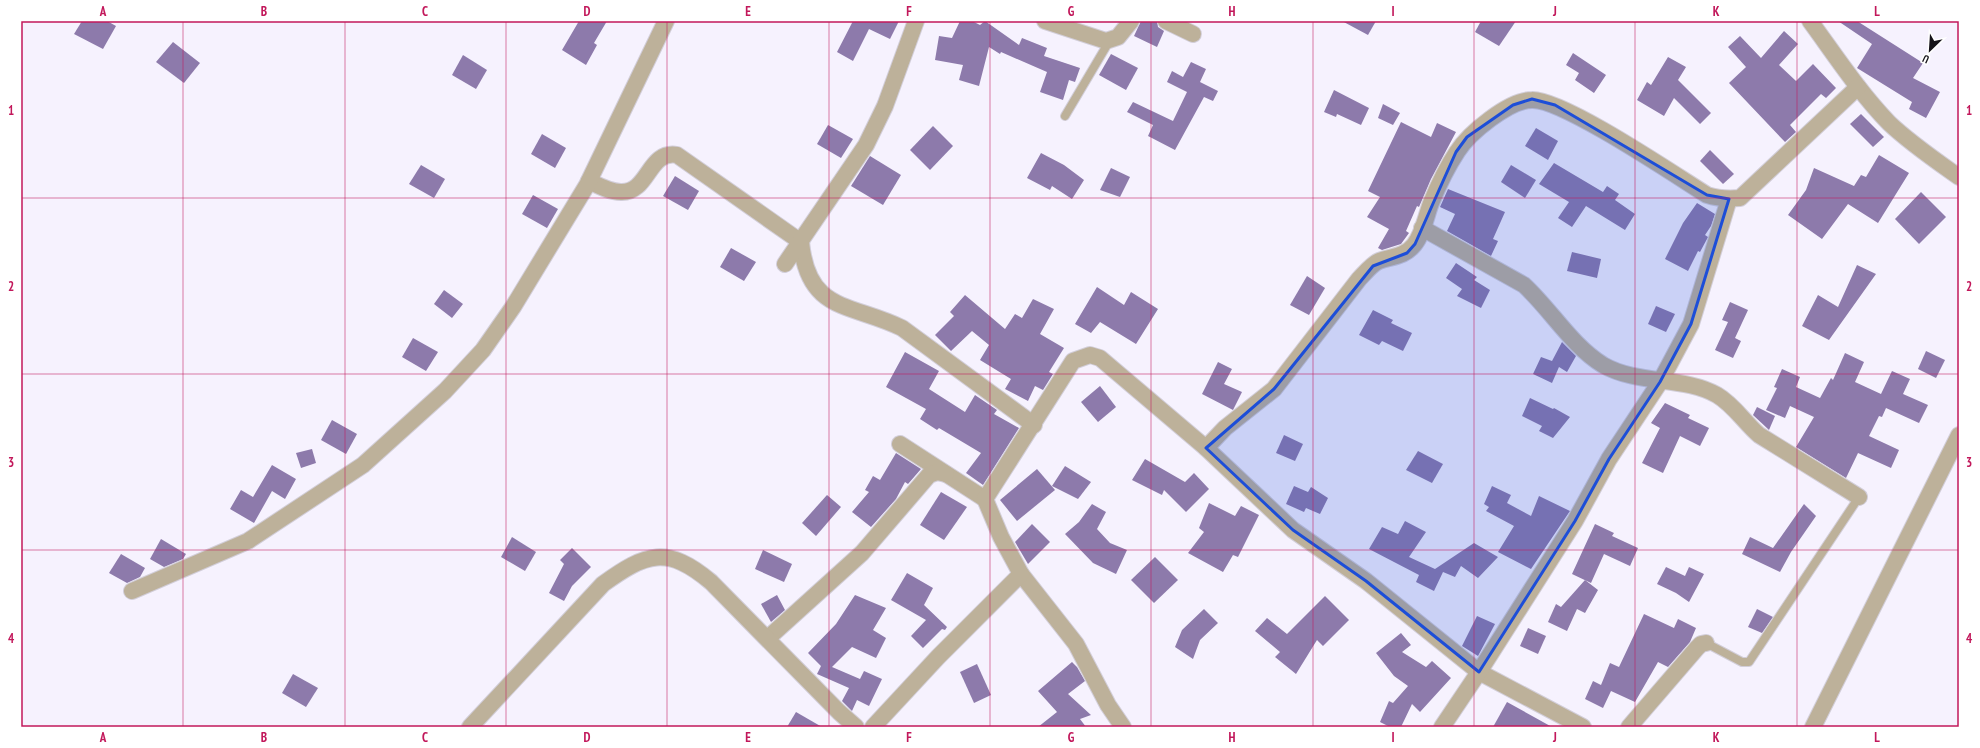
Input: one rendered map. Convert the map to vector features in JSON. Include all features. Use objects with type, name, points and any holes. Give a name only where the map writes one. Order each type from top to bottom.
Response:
[{"type":"street","points":[[132,591],[248,542],[363,465],[445,391],[483,350],[513,306],[589,181],[666,21]]},
{"type":"street","points":[[785,264],[866,145],[885,106],[916,21]]},
{"type":"street","points":[[1045,21],[1098,40],[1111,40],[1118,37],[1131,21]]},
{"type":"street","points":[[1166,21],[1193,34]]},
{"type":"street","points":[[1810,21],[1858,87],[1889,123],[1933,159],[1959,177]]},
{"type":"street","points":[[1206,448],[1225,428],[1274,389],[1359,279],[1379,261],[1398,257],[1407,253],[1415,244],[1441,181],[1456,152],[1467,137],[1514,105],[1532,99],[1555,105],[1599,128],[1707,194],[1718,199],[1730,199],[1740,198],[1858,87]]},
{"type":"street","points":[[589,181],[611,191],[629,192],[637,188],[657,161],[669,154],[676,155],[800,242],[802,258],[809,276],[816,288],[826,298],[842,308],[902,328],[1034,425]]},
{"type":"street","points":[[1442,727],[1479,672],[1575,521],[1609,459],[1660,382],[1690,324],[1730,199]]},
{"type":"street","points":[[1422,228],[1524,285],[1538,298],[1570,338],[1588,355],[1605,366],[1619,372],[1660,382],[1671,382],[1698,387],[1717,395],[1736,409],[1748,425],[1759,435],[1859,497]]},
{"type":"street","points":[[985,499],[1034,425],[1073,361],[1090,355],[1100,358],[1206,448],[1293,530],[1366,581],[1479,672],[1583,727]]},
{"type":"street","points":[[1813,727],[1959,435]]},
{"type":"street","points":[[900,444],[985,499],[1001,537],[1021,574],[1076,644],[1108,705],[1123,727]]},
{"type":"street","points":[[768,638],[862,553],[929,475],[937,472],[946,474]]},
{"type":"street","points":[[470,727],[603,584],[627,567],[658,556],[665,557],[696,569],[768,638],[838,712],[856,727]]},
{"type":"street","points":[[873,727],[938,657],[1021,574]]},
{"type":"street","points":[[1629,727],[1697,648],[1701,644],[1706,643]]},
{"type":"lane","points":[[1065,116],[1111,40]]},
{"type":"lane","points":[[1706,643],[1742,662],[1749,662],[1859,497]]},
{"type":"highlighted area","points":[[1532,99],[1555,105],[1707,195],[1729,199],[1691,324],[1660,382],[1609,459],[1575,521],[1479,672],[1366,581],[1293,530],[1206,448],[1274,389],[1373,266],[1407,253],[1415,244],[1456,152],[1467,137],[1513,105]]},
{"type":"building","points":[[82,21],[107,21],[116,26],[103,49],[74,34]]},
{"type":"building","points":[[579,21],[607,21],[594,43],[597,45],[586,65],[562,50]]},
{"type":"building","points":[[853,21],[899,21],[890,39],[869,29],[853,61],[837,52]]},
{"type":"building","points":[[960,21],[972,21],[980,25],[985,21],[1019,45],[1022,38],[1047,48],[1044,56],[1080,68],[1075,82],[1069,80],[1063,100],[1040,92],[1047,72],[1001,52],[1000,54],[989,47],[979,86],[959,80],[963,65],[935,60],[939,36],[952,38]]},
{"type":"building","points":[[1141,21],[1157,21],[1158,27],[1164,31],[1157,47],[1134,36]]},
{"type":"building","points":[[1342,21],[1376,21],[1368,35]]},
{"type":"building","points":[[1481,21],[1516,21],[1499,46],[1475,32]]},
{"type":"building","points":[[1838,21],[1857,21],[1923,63],[1913,78],[1940,92],[1926,118],[1909,109],[1912,102],[1857,68],[1872,44]]},
{"type":"building","points":[[1784,31],[1798,44],[1779,65],[1796,81],[1813,64],[1836,88],[1826,98],[1821,94],[1790,125],[1796,132],[1785,142],[1729,83],[1746,67],[1728,47],[1740,36],[1761,58]]},
{"type":"building","points":[[173,42],[200,63],[184,83],[156,62]]},
{"type":"building","points":[[1573,53],[1606,75],[1594,93],[1575,80],[1579,73],[1566,65]]},
{"type":"building","points":[[1111,54],[1138,68],[1126,90],[1099,75]]},
{"type":"building","points":[[463,55],[487,70],[476,89],[452,75]]},
{"type":"building","points":[[1668,57],[1686,67],[1678,80],[1711,113],[1700,124],[1674,98],[1664,116],[1637,100],[1647,82],[1651,85]]},
{"type":"building","points":[[1191,62],[1206,69],[1200,82],[1218,91],[1213,101],[1204,97],[1175,150],[1148,136],[1153,125],[1127,112],[1133,102],[1173,121],[1187,92],[1167,82],[1172,71],[1183,77]]},
{"type":"building","points":[[1334,90],[1369,108],[1361,125],[1337,114],[1336,117],[1324,112]]},
{"type":"building","points":[[1383,104],[1400,113],[1393,125],[1378,118]]},
{"type":"building","points":[[1861,114],[1884,137],[1873,147],[1850,124]]},
{"type":"building","points":[[1401,122],[1431,137],[1437,123],[1456,132],[1431,179],[1419,207],[1417,206],[1406,231],[1409,233],[1401,244],[1382,250],[1378,248],[1389,229],[1367,217],[1380,197],[1368,191]]},
{"type":"building","points":[[828,125],[853,139],[841,158],[817,144]]},
{"type":"building","points":[[933,126],[953,146],[930,170],[910,150]]},
{"type":"building","points":[[1536,128],[1558,141],[1548,160],[1525,146]]},
{"type":"building","points":[[542,134],[566,148],[555,168],[531,154]]},
{"type":"building","points":[[1710,150],[1734,174],[1723,184],[1700,161]]},
{"type":"building","points":[[1041,153],[1064,165],[1084,180],[1072,199],[1052,186],[1050,190],[1027,178]]},
{"type":"building","points":[[1879,155],[1909,173],[1878,223],[1848,204],[1822,239],[1788,215],[1806,190],[1814,168],[1854,186],[1861,175],[1866,177]]},
{"type":"building","points":[[870,156],[901,175],[883,205],[851,186]]},
{"type":"building","points":[[1554,163],[1603,192],[1607,186],[1619,194],[1615,200],[1635,214],[1625,230],[1586,206],[1572,227],[1558,218],[1569,202],[1539,184]]},
{"type":"building","points":[[421,165],[445,179],[434,198],[409,184]]},
{"type":"building","points":[[1511,165],[1536,180],[1525,198],[1501,182]]},
{"type":"building","points":[[1111,168],[1130,177],[1120,197],[1100,190]]},
{"type":"building","points":[[675,176],[699,191],[688,210],[663,196]]},
{"type":"building","points":[[1448,189],[1505,212],[1493,239],[1498,241],[1491,256],[1447,231],[1455,214],[1440,207]]},
{"type":"building","points":[[1921,192],[1946,217],[1919,244],[1895,219]]},
{"type":"building","points":[[533,195],[558,209],[547,228],[522,214]]},
{"type":"building","points":[[1697,203],[1715,214],[1711,226],[1705,235],[1708,237],[1700,252],[1698,251],[1688,271],[1665,259],[1683,223]]},
{"type":"building","points":[[731,248],[756,262],[744,281],[720,267]]},
{"type":"building","points":[[1572,252],[1601,259],[1597,278],[1567,271]]},
{"type":"building","points":[[1456,263],[1477,277],[1474,280],[1490,290],[1481,308],[1457,296],[1462,289],[1446,278]]},
{"type":"building","points":[[1857,265],[1876,274],[1829,340],[1802,326],[1818,295],[1838,307]]},
{"type":"building","points":[[1307,276],[1325,288],[1309,315],[1290,305]]},
{"type":"building","points":[[1097,287],[1124,305],[1131,292],[1158,309],[1136,344],[1100,322],[1091,333],[1075,324]]},
{"type":"building","points":[[444,290],[463,304],[452,318],[434,304]]},
{"type":"building","points":[[965,295],[1005,329],[1015,314],[1022,318],[1033,299],[1054,309],[1040,334],[1064,348],[1049,372],[1053,374],[1043,390],[1035,386],[1028,401],[1005,389],[1011,379],[980,360],[989,345],[972,331],[951,351],[935,335],[954,316],[950,312]]},
{"type":"building","points":[[1730,302],[1748,310],[1735,338],[1741,341],[1733,358],[1715,350],[1728,322],[1722,320]]},
{"type":"building","points":[[1656,306],[1675,314],[1666,332],[1648,324]]},
{"type":"building","points":[[1373,310],[1393,320],[1391,323],[1412,333],[1403,351],[1382,341],[1379,345],[1359,335]]},
{"type":"building","points":[[413,338],[438,352],[426,371],[402,357]]},
{"type":"building","points":[[1562,342],[1576,356],[1567,372],[1559,367],[1552,383],[1533,374],[1541,357],[1552,361]]},
{"type":"building","points":[[1926,351],[1945,360],[1936,378],[1918,369]]},
{"type":"building","points":[[905,352],[939,371],[929,389],[965,412],[975,395],[997,410],[994,414],[1019,428],[983,485],[966,473],[981,453],[939,428],[937,430],[920,419],[926,409],[886,387]]},
{"type":"building","points":[[1845,353],[1864,362],[1855,382],[1881,394],[1892,371],[1910,379],[1903,394],[1928,405],[1919,423],[1886,408],[1882,417],[1879,416],[1869,436],[1899,450],[1891,468],[1858,453],[1846,478],[1796,447],[1814,417],[1790,406],[1785,418],[1766,410],[1777,388],[1774,387],[1782,369],[1800,377],[1796,387],[1820,398],[1831,378],[1833,380]]},
{"type":"building","points":[[1218,362],[1232,369],[1224,384],[1242,392],[1233,410],[1202,394]]},
{"type":"building","points":[[1100,386],[1116,407],[1098,422],[1081,402]]},
{"type":"building","points":[[1530,398],[1553,409],[1554,408],[1570,417],[1553,438],[1539,431],[1542,426],[1522,416]]},
{"type":"building","points":[[1665,403],[1690,415],[1688,418],[1709,428],[1700,446],[1680,436],[1663,473],[1642,463],[1660,428],[1651,423]]},
{"type":"building","points":[[1757,407],[1775,416],[1769,430],[1753,415]]},
{"type":"building","points":[[332,420],[357,434],[346,454],[321,440]]},
{"type":"building","points":[[1284,435],[1303,444],[1295,461],[1276,453]]},
{"type":"building","points":[[312,449],[316,463],[301,468],[296,453]]},
{"type":"building","points":[[1418,451],[1443,464],[1432,483],[1406,470]]},
{"type":"building","points":[[896,453],[921,469],[908,484],[905,482],[896,499],[871,527],[852,512],[869,492],[865,490],[873,476],[880,480]]},
{"type":"building","points":[[1145,459],[1185,482],[1194,473],[1209,489],[1186,512],[1164,490],[1162,495],[1132,480]]},
{"type":"building","points":[[272,465],[296,479],[285,499],[272,491],[254,523],[230,509],[241,490],[253,497]]},
{"type":"building","points":[[1065,466],[1091,482],[1078,499],[1052,486]]},
{"type":"building","points":[[1037,469],[1055,490],[1017,521],[1000,500]]},
{"type":"building","points":[[1294,486],[1308,492],[1311,487],[1328,498],[1320,514],[1306,508],[1304,512],[1286,504]]},
{"type":"building","points":[[1492,486],[1511,495],[1507,503],[1531,516],[1539,496],[1570,511],[1531,569],[1498,552],[1514,526],[1486,511],[1489,507],[1484,504]]},
{"type":"building","points":[[941,492],[967,507],[944,540],[920,525]]},
{"type":"building","points":[[827,495],[841,507],[816,536],[802,523]]},
{"type":"building","points":[[1209,503],[1235,516],[1241,506],[1259,515],[1238,557],[1233,555],[1223,572],[1188,553],[1204,532],[1199,528]]},
{"type":"building","points":[[1092,504],[1106,512],[1097,529],[1110,543],[1127,550],[1116,574],[1093,563],[1065,534],[1079,522]]},
{"type":"building","points":[[1804,504],[1816,516],[1791,552],[1780,572],[1742,554],[1750,537],[1773,548]]},
{"type":"building","points":[[1405,521],[1426,532],[1409,557],[1435,569],[1474,543],[1498,557],[1478,578],[1461,566],[1455,577],[1443,572],[1434,591],[1416,582],[1419,575],[1369,549],[1382,527],[1398,534]]},
{"type":"building","points":[[1032,524],[1050,542],[1028,564],[1015,542]]},
{"type":"building","points":[[1595,524],[1614,533],[1612,536],[1638,548],[1630,566],[1604,554],[1591,583],[1572,574]]},
{"type":"building","points":[[512,537],[536,552],[525,571],[501,557]]},
{"type":"building","points":[[161,539],[186,554],[183,559],[164,567],[150,559]]},
{"type":"building","points":[[572,548],[591,567],[572,586],[564,601],[549,593],[564,564],[560,560]]},
{"type":"building","points":[[763,550],[792,564],[784,582],[755,569]]},
{"type":"building","points":[[121,554],[145,568],[140,577],[127,583],[109,573]]},
{"type":"building","points":[[1155,557],[1178,580],[1154,603],[1131,580]]},
{"type":"building","points":[[1666,567],[1685,576],[1689,567],[1704,574],[1689,602],[1676,593],[1657,584]]},
{"type":"building","points":[[907,573],[933,588],[924,605],[947,627],[945,630],[942,629],[923,648],[911,636],[926,620],[891,600]]},
{"type":"building","points":[[1585,580],[1598,590],[1585,613],[1577,609],[1567,631],[1548,622],[1556,604],[1561,607]]},
{"type":"building","points":[[777,595],[785,610],[771,622],[761,604]]},
{"type":"building","points":[[855,595],[886,608],[873,630],[886,638],[876,658],[852,647],[832,667],[860,679],[864,671],[882,679],[869,706],[857,700],[852,711],[842,701],[849,688],[817,674],[821,666],[808,653],[836,624]]},
{"type":"building","points":[[1325,596],[1349,620],[1323,646],[1317,640],[1296,674],[1275,657],[1280,652],[1255,631],[1267,618],[1287,634]]},
{"type":"building","points":[[1204,609],[1218,623],[1200,640],[1193,659],[1175,647],[1182,630]]},
{"type":"building","points":[[1757,609],[1773,617],[1762,633],[1748,627]]},
{"type":"building","points":[[1644,614],[1674,628],[1678,619],[1696,628],[1690,642],[1668,667],[1658,662],[1635,702],[1611,691],[1603,708],[1585,699],[1593,681],[1601,685],[1610,663],[1619,667]]},
{"type":"building","points":[[1477,616],[1495,624],[1478,656],[1462,646]]},
{"type":"building","points":[[1528,628],[1546,636],[1538,654],[1520,646]]},
{"type":"building","points":[[1401,633],[1411,645],[1402,652],[1426,667],[1432,661],[1451,678],[1420,712],[1412,704],[1401,727],[1390,727],[1380,722],[1389,701],[1393,703],[1408,686],[1394,676],[1376,653]]},
{"type":"building","points":[[1072,662],[1077,667],[1085,681],[1068,694],[1091,715],[1080,719],[1086,727],[1038,727],[1057,712],[1038,691]]},
{"type":"building","points":[[977,664],[991,695],[974,703],[960,672]]},
{"type":"building","points":[[293,674],[318,688],[306,707],[282,693]]},
{"type":"building","points":[[1507,702],[1552,727],[1493,727]]},
{"type":"building","points":[[796,712],[822,727],[787,727]]}]
